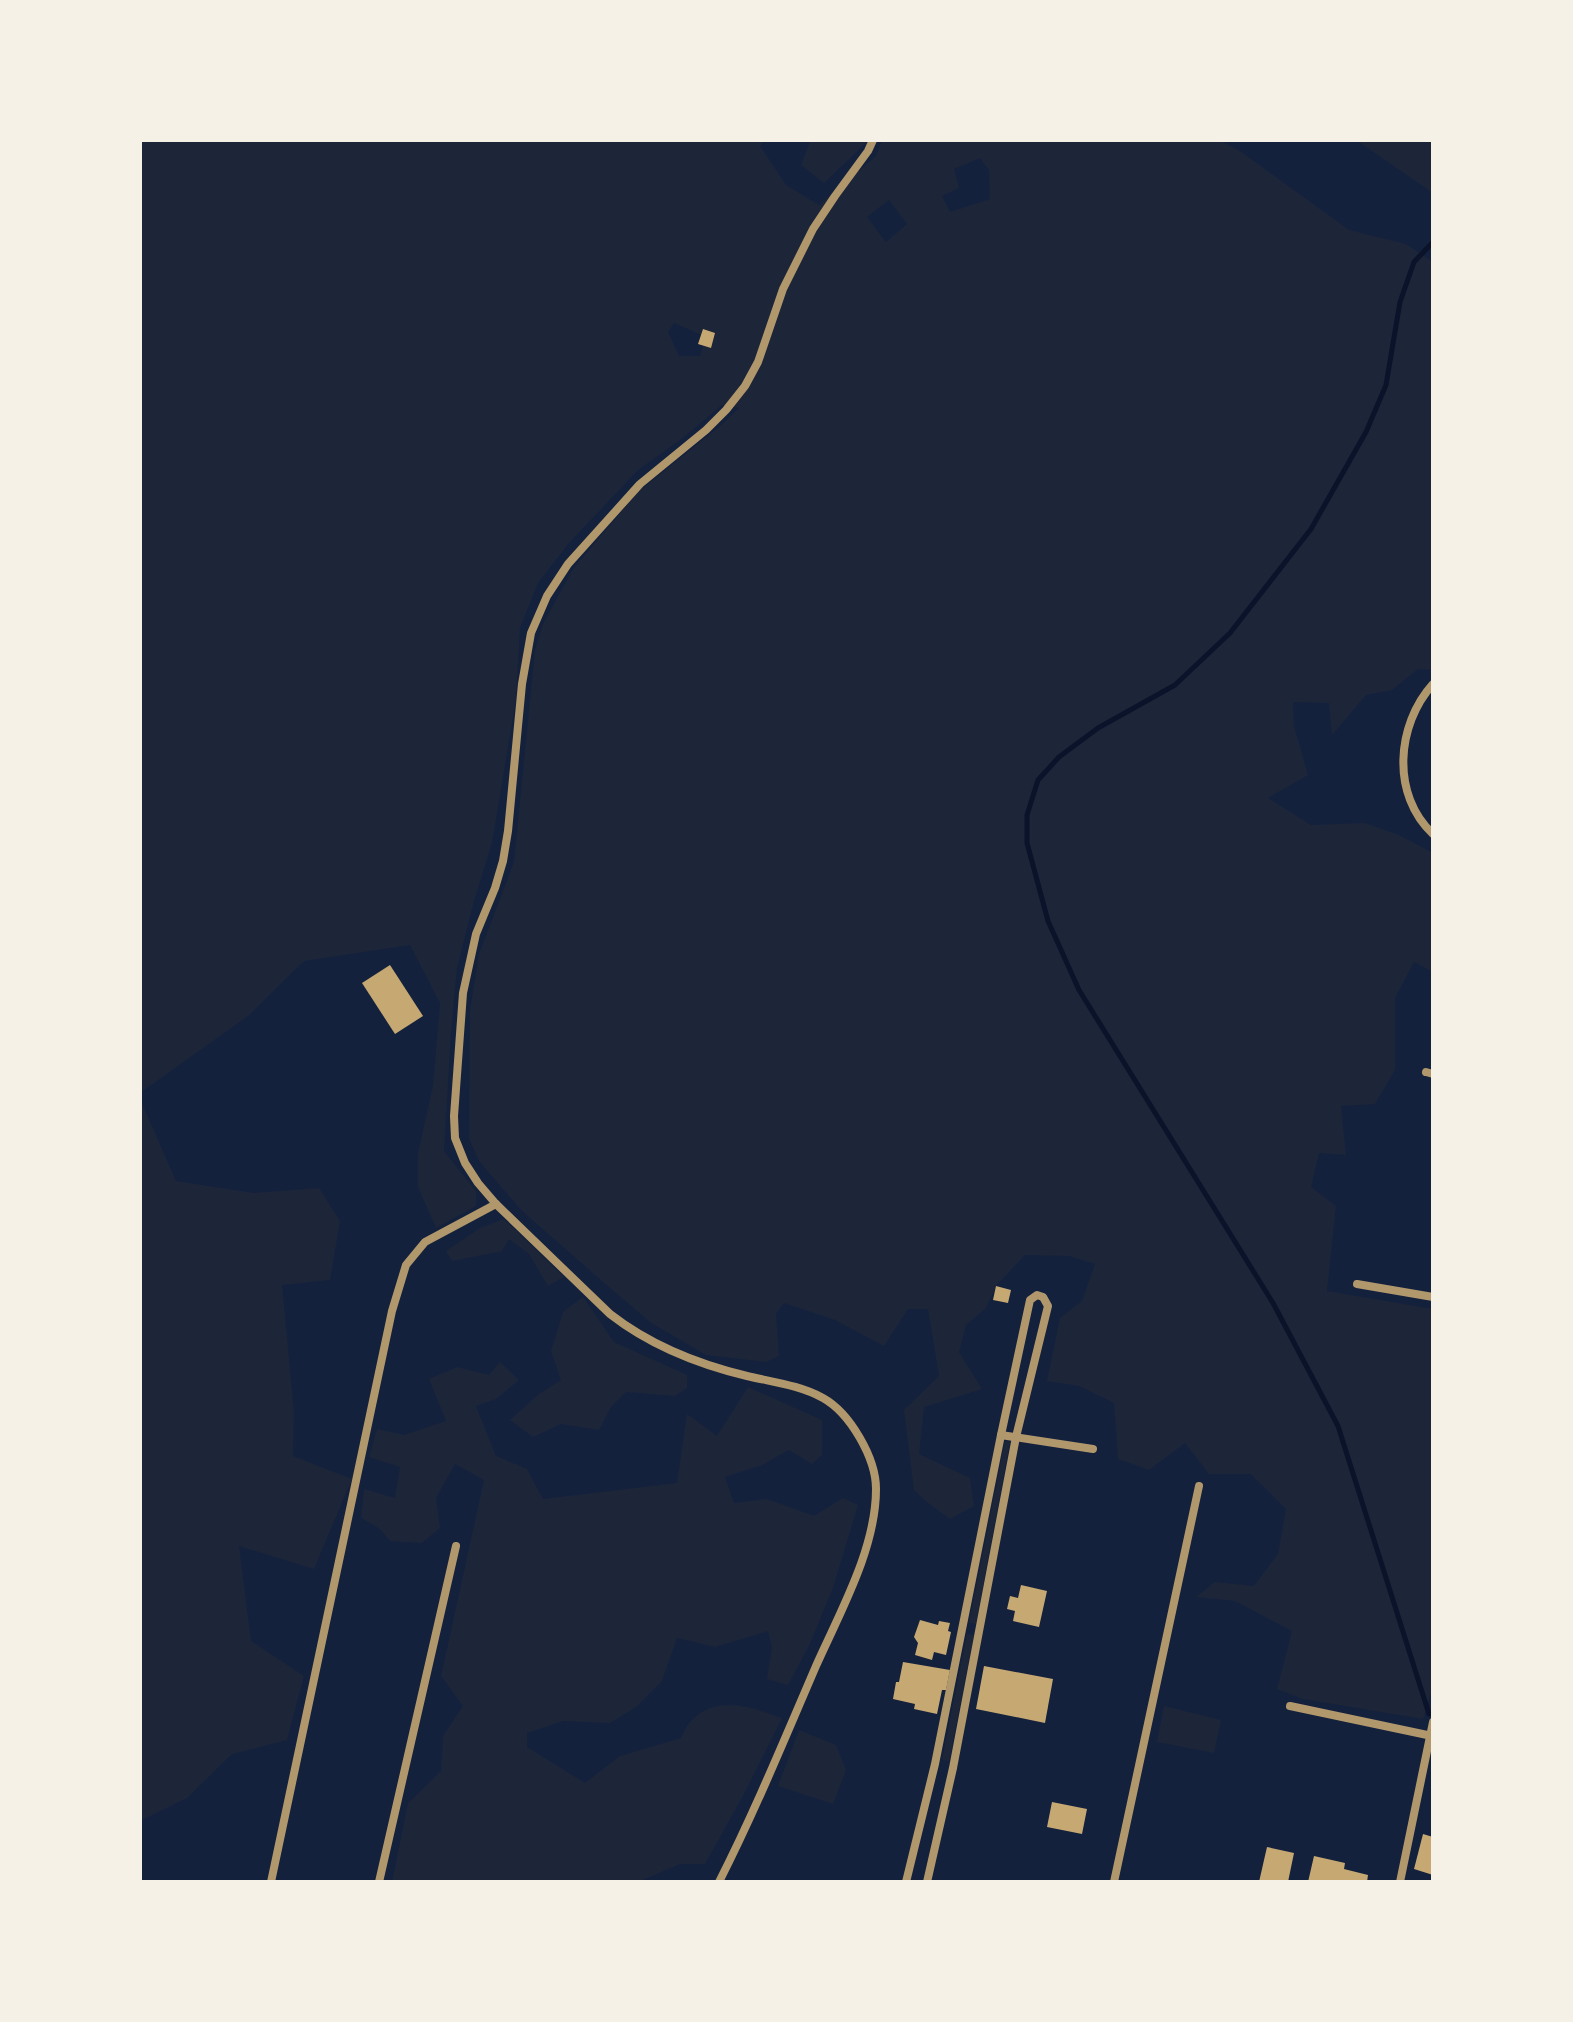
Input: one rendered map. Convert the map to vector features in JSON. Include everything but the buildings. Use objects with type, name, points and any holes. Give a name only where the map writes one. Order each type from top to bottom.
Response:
[{"type":"street","points":[[719,1882],[858,1570],[874,1522],[876,1485],[870,1460],[846,1416],[825,1399],[805,1390],[701,1363],[670,1351],[627,1328],[496,1204],[465,1163],[455,1138],[463,993],[476,934],[503,861],[522,684],[531,633],[547,596],[568,564],[640,484],[706,430],[745,386],[758,362],[783,289],[813,229],[873,140]]},
{"type":"street","points":[[1433,684],[1413,714],[1406,736],[1403,763],[1405,785],[1414,812],[1433,834]]},
{"type":"street","points":[[271,1882],[392,1311],[406,1265],[425,1242],[496,1204]]},
{"type":"street","points":[[1357,1284],[1433,1297]]},
{"type":"street","points":[[906,1882],[935,1764],[1030,1300],[1037,1295],[1043,1297],[1048,1306],[1016,1437],[953,1768],[927,1882]]},
{"type":"street","points":[[1001,1435],[1093,1449]]},
{"type":"street","points":[[1114,1882],[1199,1486]]},
{"type":"street","points":[[379,1882],[456,1546]]},
{"type":"street","points":[[963,1627],[980,1631]]},
{"type":"street","points":[[1290,1706],[1432,1736]]},
{"type":"street","points":[[1400,1882],[1433,1722]]},
{"type":"street","points":[[935,1764],[953,1768]]},
{"type":"shaded area","points":[[140,140],[765,140],[760,146],[786,185],[819,205],[876,156],[882,140],[1219,140],[1240,151],[1349,230],[1406,244],[1433,262],[1433,670],[1418,669],[1392,690],[1366,695],[1332,735],[1329,703],[1293,702],[1294,726],[1308,775],[1268,798],[1311,825],[1365,823],[1399,835],[1433,853],[1433,972],[1414,962],[1395,998],[1395,1070],[1375,1104],[1341,1106],[1346,1155],[1319,1153],[1311,1187],[1336,1206],[1327,1291],[1433,1309],[1433,1687],[1423,1719],[1303,1699],[1277,1689],[1292,1631],[1235,1601],[1196,1597],[1215,1582],[1254,1586],[1278,1554],[1286,1509],[1251,1474],[1209,1474],[1185,1443],[1149,1470],[1118,1459],[1114,1403],[1079,1386],[1047,1381],[1060,1318],[1082,1301],[1095,1264],[1069,1256],[1025,1255],[996,1286],[986,1308],[966,1325],[959,1352],[982,1389],[924,1407],[919,1454],[970,1478],[974,1506],[950,1519],[914,1490],[904,1410],[939,1376],[928,1309],[908,1309],[884,1346],[835,1320],[784,1303],[776,1314],[779,1356],[766,1362],[706,1355],[650,1322],[603,1282],[521,1210],[479,1161],[469,1138],[470,1010],[479,954],[514,862],[535,650],[543,624],[573,569],[638,492],[739,408],[722,405],[638,470],[569,543],[538,583],[520,628],[516,699],[492,843],[457,968],[451,1032],[444,1151],[476,1191],[476,1206],[436,1228],[418,1187],[418,1153],[433,1086],[440,1003],[410,945],[304,961],[248,1016],[140,1093]],"holes":[[[980,158],[989,170],[990,199],[950,212],[942,196],[959,188],[954,169]],[[889,200],[907,224],[886,242],[867,217]],[[674,323],[706,337],[700,356],[679,356],[668,332]]]},
{"type":"shaded area","points":[[807,140],[869,140],[824,183],[801,165],[810,142]]},
{"type":"shaded area","points":[[1356,140],[1433,140],[1433,193]]},
{"type":"shaded area","points":[[140,1099],[176,1181],[254,1193],[319,1188],[340,1221],[330,1280],[282,1285],[294,1412],[293,1456],[352,1479],[314,1569],[239,1546],[251,1641],[304,1676],[287,1740],[232,1754],[187,1798],[140,1821]]},
{"type":"shaded area","points":[[504,1219],[564,1277],[548,1286],[529,1254],[509,1239],[502,1251],[452,1261],[446,1251],[480,1228]]},
{"type":"shaded area","points":[[583,1297],[614,1342],[687,1375],[687,1388],[675,1396],[626,1392],[611,1407],[599,1430],[561,1424],[533,1437],[510,1420],[539,1394],[561,1380],[551,1351],[563,1312]]},
{"type":"shaded area","points":[[500,1362],[519,1380],[496,1399],[476,1406],[496,1456],[527,1469],[543,1499],[677,1483],[687,1414],[717,1436],[748,1387],[822,1420],[822,1455],[812,1464],[789,1450],[762,1465],[725,1477],[734,1503],[767,1499],[814,1516],[843,1498],[858,1505],[833,1588],[809,1646],[788,1685],[767,1679],[772,1647],[768,1631],[715,1647],[677,1638],[662,1681],[636,1707],[610,1723],[563,1721],[527,1733],[527,1747],[585,1783],[620,1756],[681,1738],[691,1721],[712,1707],[735,1705],[782,1718],[705,1864],[680,1864],[638,1882],[392,1882],[408,1803],[441,1771],[443,1736],[463,1706],[441,1676],[484,1480],[455,1464],[436,1498],[440,1528],[422,1543],[390,1541],[380,1529],[361,1518],[364,1489],[395,1498],[400,1467],[369,1457],[377,1429],[404,1435],[446,1421],[429,1379],[457,1367],[489,1375]]},
{"type":"shaded area","points":[[1005,1441],[1010,1442],[976,1624],[969,1623]]},
{"type":"shaded area","points":[[967,1634],[974,1635],[949,1761],[942,1760]]},
{"type":"shaded area","points":[[1164,1706],[1221,1720],[1214,1753],[1157,1742]]},
{"type":"shaded area","points":[[799,1730],[836,1745],[846,1770],[833,1804],[778,1786]]},
{"type":"waterway","points":[[1429,1714],[1338,1426],[1273,1303],[1079,990],[1048,921],[1027,843],[1027,815],[1038,780],[1059,757],[1098,728],[1175,685],[1230,633],[1311,529],[1366,432],[1386,385],[1400,302],[1414,262],[1433,242]]}]
